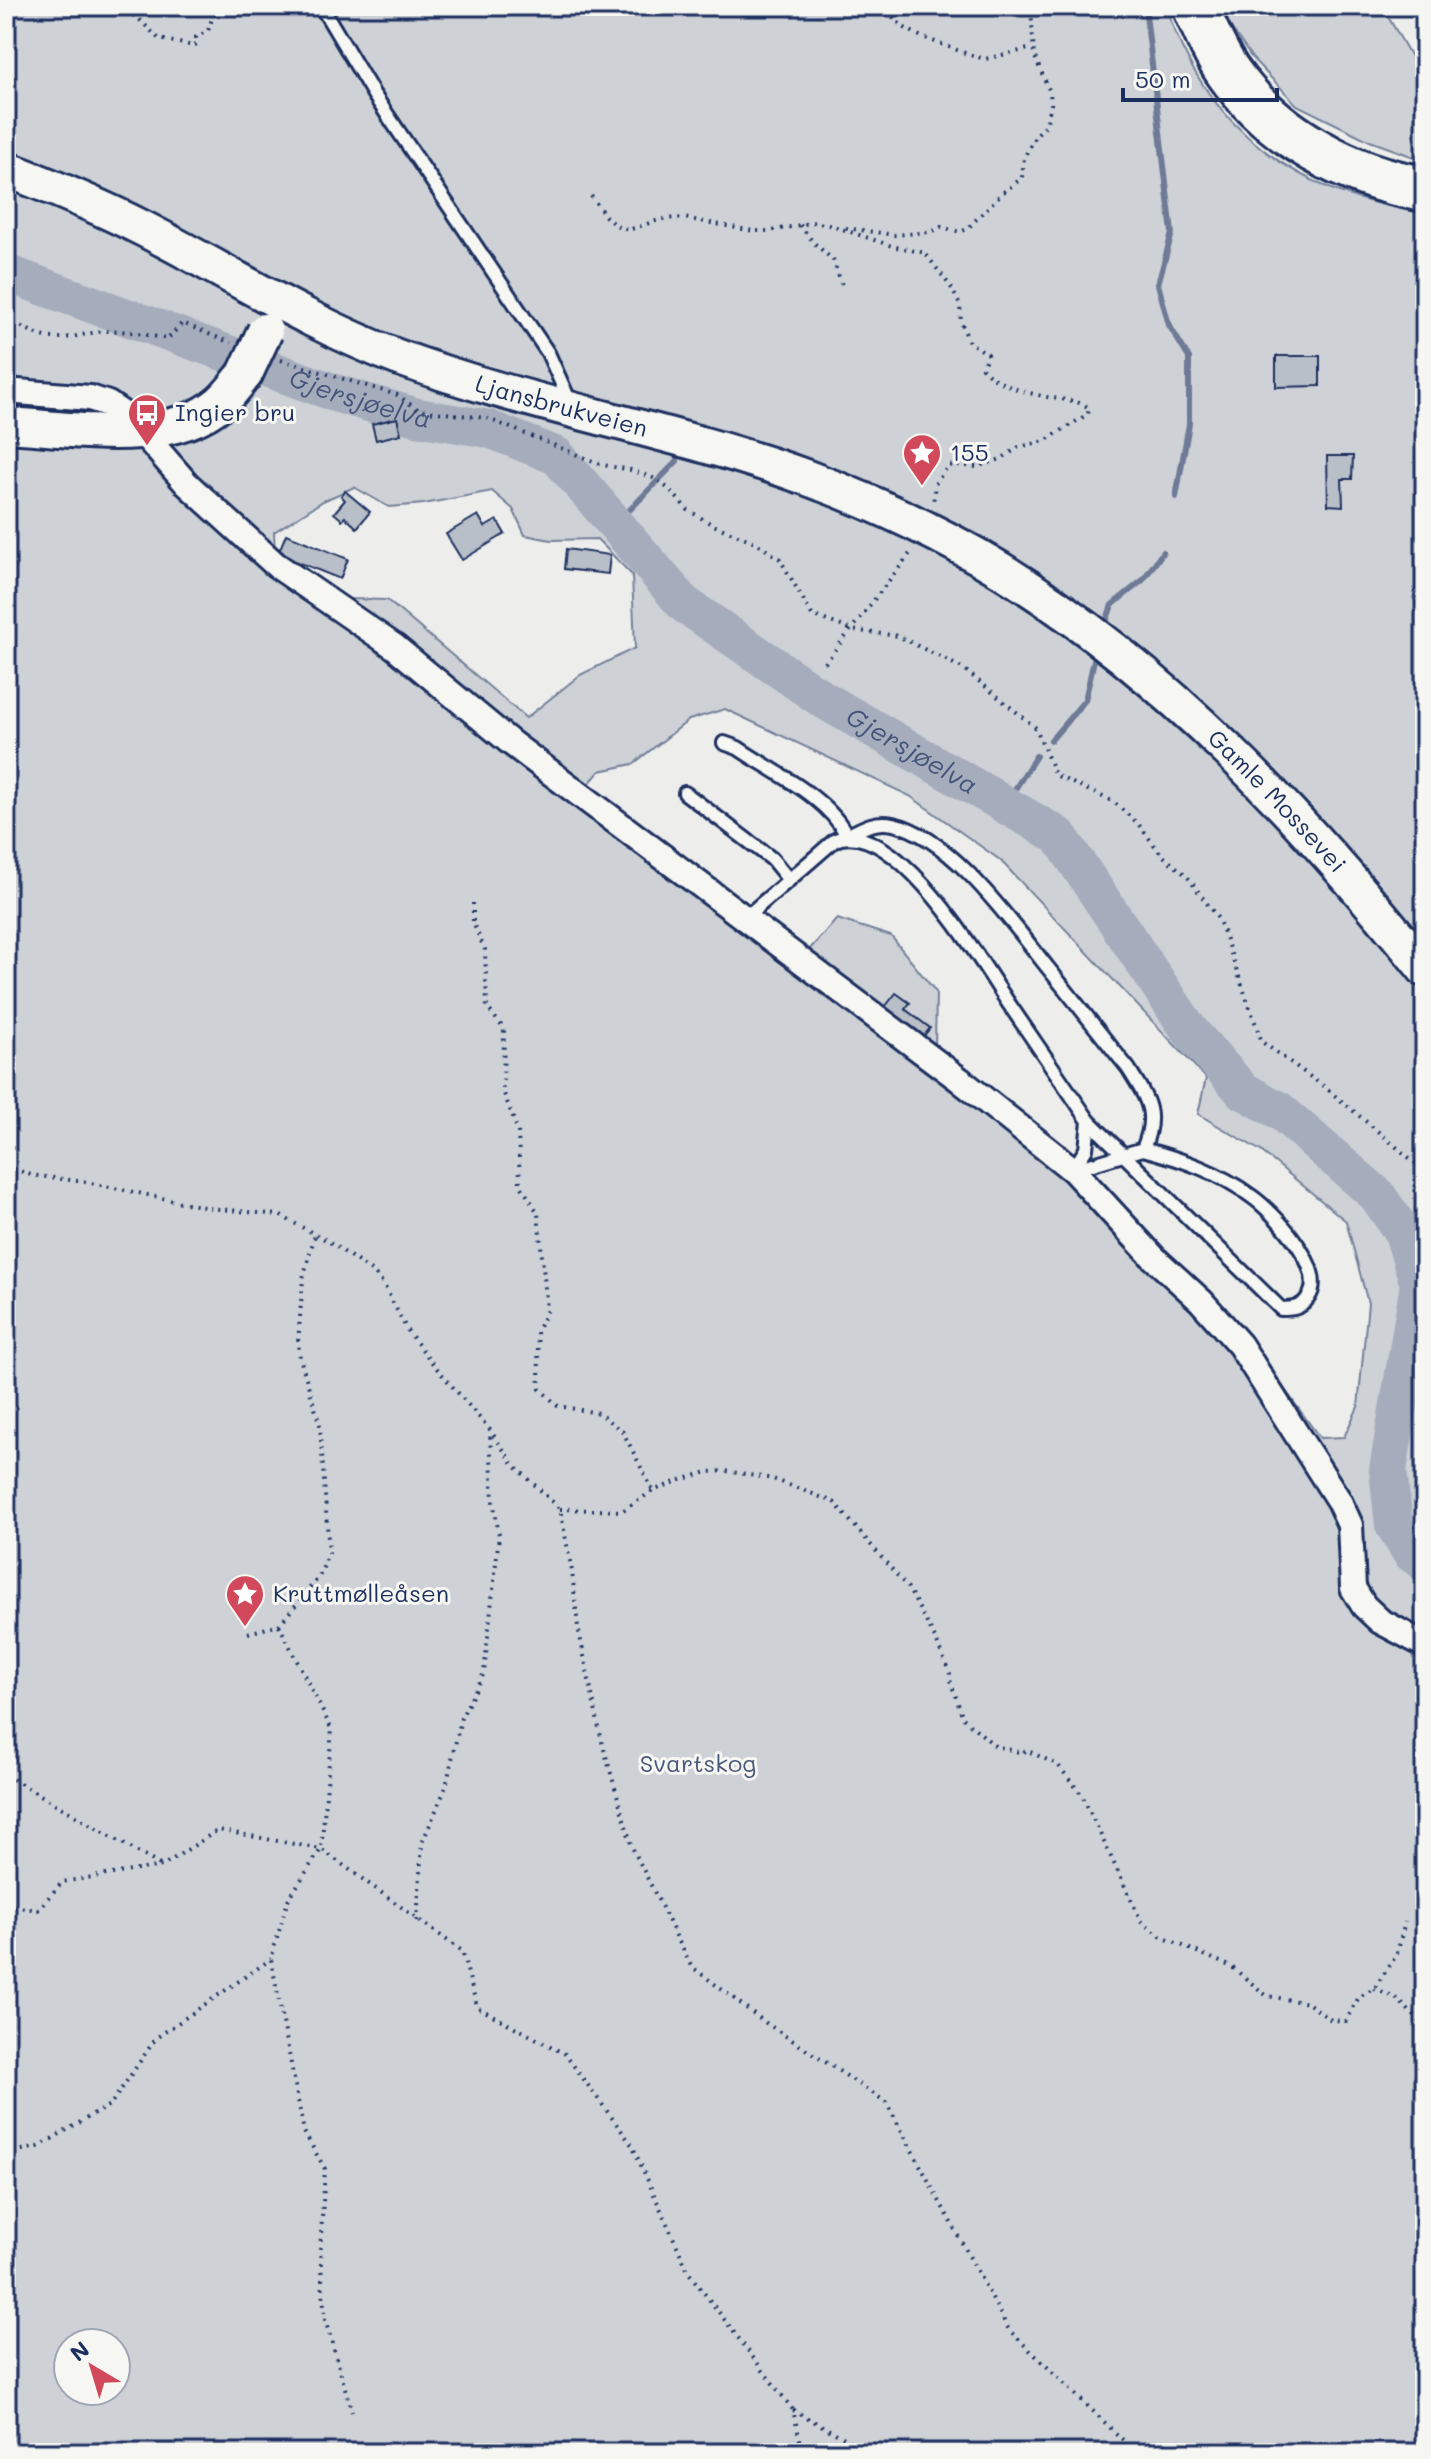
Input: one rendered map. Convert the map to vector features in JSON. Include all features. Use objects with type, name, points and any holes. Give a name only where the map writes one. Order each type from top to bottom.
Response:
[{"type":"highway","points":[[1201,12],[1221,61],[1245,94],[1286,131],[1314,150],[1355,170],[1425,189]]},
{"type":"main road","name":"Ljansbrukveien","points":[[6,169],[107,210],[271,316],[401,358],[707,446],[803,477],[928,531],[1028,588],[1111,650]]},
{"type":"main road","points":[[6,425],[141,431],[183,424],[220,403],[245,374],[271,316]]},
{"type":"main road","name":"Gamle Mossevei","points":[[1111,650],[1231,754],[1341,872],[1425,969]]},
{"type":"street","points":[[6,391],[90,398],[108,404],[141,431],[187,484],[276,565],[395,647],[510,742],[960,1080],[1073,1170],[1240,1345],[1339,1501],[1350,1525],[1353,1588],[1364,1606],[1380,1621],[1425,1645]]},
{"type":"lane","points":[[321,6],[374,95],[548,353],[566,393],[568,407]]},
{"type":"lane","points":[[724,743],[738,748],[814,798],[835,815],[847,836],[871,842],[890,854],[940,902],[1089,1121],[1124,1155],[1281,1309],[1294,1309],[1312,1293],[1309,1262],[1293,1239],[1254,1197],[1219,1175],[1171,1156],[1143,1149],[1124,1155],[1073,1170]]},
{"type":"lane","points":[[685,793],[772,859],[789,880]]},
{"type":"lane","points":[[745,918],[835,840],[872,824],[890,823],[912,830],[960,866],[996,903],[1128,1068],[1145,1094],[1152,1112],[1150,1132],[1143,1149]]},
{"type":"lane","points":[[1073,1170],[1086,1149],[1089,1121]]},
{"type":"path","points":[[120,6],[159,39],[194,46],[197,44],[196,37],[208,31],[216,6]]},
{"type":"path","points":[[881,6],[903,27],[970,55],[985,59],[1033,48]]},
{"type":"path","points":[[836,227],[895,235],[931,232],[941,227],[960,232],[1022,178],[1024,158],[1036,135],[1046,125],[1050,92],[1033,48],[1031,6]]},
{"type":"path","points":[[591,196],[606,217],[616,226],[628,230],[662,219],[684,218],[753,231],[770,231],[815,222],[925,253],[951,287],[960,305],[961,322],[969,342],[988,354],[982,368],[987,374],[998,383],[1076,402],[1090,411],[1045,441],[1019,447],[1001,459],[976,467],[948,466],[935,484],[933,515],[928,531],[825,663]]},
{"type":"path","points":[[800,225],[833,260],[843,288]]},
{"type":"path","points":[[6,322],[16,323],[50,339],[101,331],[169,338],[181,323]]},
{"type":"path","points":[[370,386],[397,395],[419,410],[486,418],[566,452],[660,481],[688,510],[713,525],[755,542],[780,559],[812,615],[852,630],[898,636],[964,669],[1036,728],[1055,775],[1114,802],[1139,825],[1162,855],[1187,876],[1219,920],[1262,1042],[1326,1088],[1425,1171]]},
{"type":"path","points":[[473,903],[473,923],[485,950],[487,1007],[504,1029],[503,1091],[518,1131],[520,1184],[538,1213],[547,1310],[537,1331],[540,1389],[558,1406],[598,1413],[623,1432],[653,1491]]},
{"type":"path","points":[[6,1166],[31,1175],[86,1182],[209,1208],[279,1215],[374,1273],[407,1330],[490,1430],[514,1465],[560,1509],[572,1571],[578,1627],[602,1742],[623,1817],[632,1847],[691,1966],[766,2023],[886,2102],[1009,2330],[1124,2441],[1120,2453]]},
{"type":"path","points":[[248,1633],[279,1625],[319,1577],[329,1553],[320,1425],[298,1342],[303,1278],[315,1235]]},
{"type":"path","points":[[417,1921],[422,1843],[446,1787],[461,1718],[484,1673],[499,1535],[493,1501],[490,1430]]},
{"type":"path","points":[[560,1509],[622,1511],[653,1491],[707,1472],[726,1471],[773,1479],[834,1502],[908,1588],[941,1651],[963,1718],[995,1746],[1023,1753],[1026,1750],[1058,1765],[1082,1795],[1141,1921],[1173,1943],[1232,1967],[1267,1996],[1308,2003],[1331,2020],[1346,2021],[1359,1997],[1374,1989],[1397,1954],[1405,1922]]},
{"type":"path","points":[[279,1625],[332,1730],[321,1849],[288,1900],[271,1959],[304,2132],[325,2169],[320,2251],[325,2319],[352,2412]]},
{"type":"path","points":[[6,1775],[162,1866]]},
{"type":"path","points":[[6,1905],[38,1910],[62,1882],[162,1866],[218,1830],[321,1849],[462,1951],[477,2007],[565,2054],[632,2145],[689,2273],[793,2410],[803,2453]]},
{"type":"path","points":[[6,2153],[38,2147],[111,2104],[156,2038],[271,1959]]},
{"type":"path","points":[[1374,1989],[1395,1997],[1425,2026]]},
{"type":"path","points":[[793,2410],[857,2445],[865,2453]]},
{"type":"green space","name":"Svartskog","points":[[6,6],[1166,6],[1183,49],[1205,87],[1232,121],[1263,149],[1298,173],[1337,191],[1380,204],[1425,211],[1425,2453],[6,2453]],"holes":[[[354,487],[389,507],[424,504],[492,491],[513,509],[525,535],[551,540],[597,539],[632,575],[635,648],[580,675],[526,718],[387,600],[349,599],[275,554],[274,532],[323,501]],[[725,709],[910,796],[1000,860],[1206,1078],[1198,1114],[1261,1151],[1346,1221],[1368,1303],[1358,1407],[1344,1437],[1320,1438],[1252,1344],[935,1048],[936,992],[891,936],[837,919],[808,951],[584,789],[600,771],[633,764],[689,720]]]},
{"type":"green space","points":[[1224,6],[1382,6],[1425,81],[1425,161],[1370,141],[1297,105],[1252,58],[1225,19]]},
{"type":"building","points":[[1276,356],[1320,356],[1320,386],[1276,387]]},
{"type":"building","points":[[397,418],[401,434],[376,440],[372,424]]},
{"type":"building","points":[[1327,456],[1353,456],[1352,479],[1342,479],[1343,506],[1328,505]]},
{"type":"building","points":[[345,491],[370,512],[357,528],[345,517],[342,520],[334,513],[345,500],[341,496]]},
{"type":"building","points":[[478,515],[485,527],[497,520],[505,534],[462,560],[446,534]]},
{"type":"building","points":[[286,534],[348,559],[340,579],[278,554]]},
{"type":"building","points":[[566,549],[610,555],[608,574],[564,569]]},
{"type":"building","points":[[896,993],[910,1003],[905,1009],[930,1028],[923,1037],[885,1007]]},
{"type":"waterway","points":[[1145,6],[1172,233],[1158,284],[1169,325],[1189,358],[1189,424],[1176,497]]},
{"type":"waterway","name":"Gjersjøelva","points":[[6,273],[338,394],[417,417],[489,429],[557,456],[684,604],[824,700],[1059,836],[1190,1031],[1242,1090],[1280,1111],[1377,1195],[1403,1233],[1419,1284],[1388,1470],[1394,1525],[1411,1553],[1425,1563]]},
{"type":"waterway","points":[[616,524],[677,461]]},
{"type":"waterway","points":[[1106,622],[1112,605],[1143,580],[1163,552]]},
{"type":"waterway","points":[[1051,740],[1085,700],[1094,660]]},
{"type":"waterway","points":[[1005,805],[1036,756]]},
{"type":"place","name":"Ingier bru","points":[[147,447]]},
{"type":"place","name":"155","points":[[922,487]]},
{"type":"place","name":"Kruttmølleåsen","points":[[245,1628]]}]
